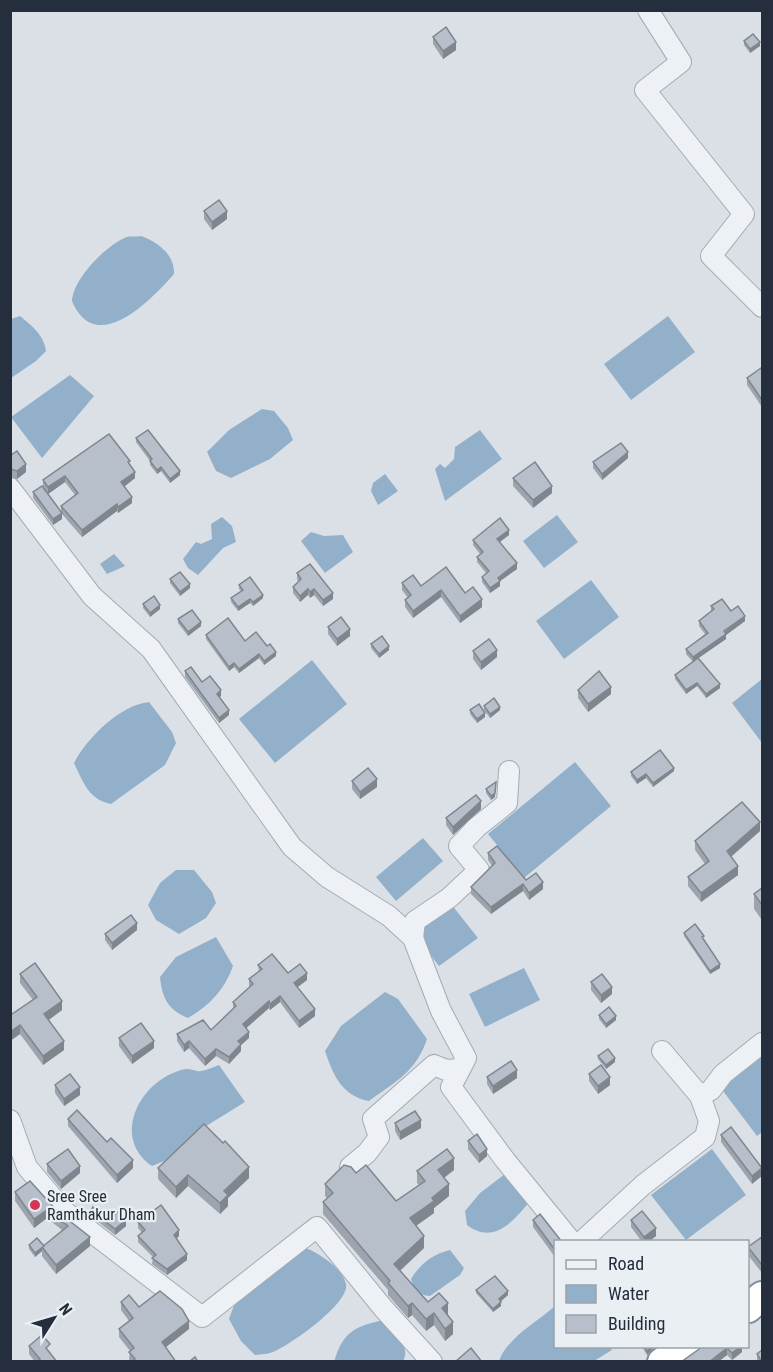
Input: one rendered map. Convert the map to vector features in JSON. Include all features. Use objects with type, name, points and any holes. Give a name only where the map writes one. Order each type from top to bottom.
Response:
[{"type":"highway","points":[[749,1306],[762,1296]]},
{"type":"highway","points":[[749,1319],[762,1309]]},
{"type":"highway","points":[[677,1354],[703,1348]]},
{"type":"street","points":[[648,10],[681,62],[645,90],[744,214],[711,256],[762,307]]},
{"type":"street","points":[[10,488],[92,596],[151,649],[292,847],[327,877],[389,916],[413,938],[441,1011],[466,1058],[451,1087],[505,1160],[570,1240]]},
{"type":"street","points":[[413,938],[415,921],[449,898],[479,870],[459,846],[477,827],[507,803],[509,771]]},
{"type":"street","points":[[700,1096],[711,1090],[723,1074],[762,1043]]},
{"type":"street","points":[[583,1240],[643,1185],[705,1137],[709,1121],[700,1096],[662,1050]]},
{"type":"street","points":[[350,1167],[367,1154],[379,1137],[373,1119],[382,1110],[434,1065],[446,1070],[460,1069]]},
{"type":"street","points":[[10,1120],[27,1167],[64,1211],[202,1317],[317,1227],[383,1308],[432,1362]]},
{"type":"water","points":[[141,236],[164,250],[172,261],[174,274],[152,297],[124,318],[109,324],[95,324],[82,317],[72,301],[84,273],[101,255],[119,241],[127,237]]},
{"type":"water","points":[[20,316],[40,336],[46,351],[36,361],[11,378],[11,319]]},
{"type":"water","points":[[668,316],[695,352],[631,400],[604,364]]},
{"type":"water","points":[[70,375],[94,396],[42,458],[11,417]]},
{"type":"water","points":[[262,409],[274,411],[288,428],[293,440],[270,459],[231,478],[216,471],[207,452],[229,430]]},
{"type":"water","points":[[480,430],[502,459],[445,501],[435,469],[440,464],[445,468],[454,459],[455,447]]},
{"type":"water","points":[[385,474],[398,491],[378,505],[371,491],[373,483]]},
{"type":"water","points":[[557,515],[578,542],[544,568],[523,541]]},
{"type":"water","points":[[222,517],[232,526],[236,542],[223,548],[198,575],[188,568],[183,559],[196,542],[201,544],[212,539],[211,524]]},
{"type":"water","points":[[311,532],[324,536],[343,535],[353,552],[325,573],[301,541]]},
{"type":"water","points":[[114,554],[125,566],[107,574],[100,564]]},
{"type":"water","points":[[591,580],[619,617],[564,659],[536,621]]},
{"type":"water","points":[[312,660],[347,704],[275,763],[239,719]]},
{"type":"water","points":[[762,679],[762,743],[732,703]]},
{"type":"water","points":[[149,702],[172,732],[176,743],[165,765],[111,804],[103,802],[88,789],[74,763],[87,743],[106,724],[127,709]]},
{"type":"water","points":[[575,762],[611,806],[524,878],[488,834]]},
{"type":"water","points":[[423,838],[443,861],[396,901],[376,877]]},
{"type":"water","points":[[176,870],[194,870],[212,892],[216,903],[206,918],[179,934],[156,920],[148,905],[160,883]]},
{"type":"water","points":[[451,904],[478,938],[439,966],[426,949],[420,930]]},
{"type":"water","points":[[216,937],[233,966],[216,996],[188,1018],[175,1011],[167,1002],[162,991],[160,977],[176,957]]},
{"type":"water","points":[[524,968],[540,1000],[485,1027],[469,994]]},
{"type":"water","points":[[385,992],[398,999],[427,1039],[411,1068],[369,1101],[345,1089],[335,1076],[325,1051],[341,1026]]},
{"type":"water","points":[[762,1055],[762,1132],[757,1136],[720,1087]]},
{"type":"water","points":[[219,1065],[245,1102],[203,1128],[164,1161],[152,1166],[141,1156],[132,1133],[133,1120],[144,1096],[165,1077],[176,1072],[187,1069],[201,1071]]},
{"type":"water","points":[[712,1149],[746,1195],[686,1240],[651,1195]]},
{"type":"water","points":[[505,1174],[530,1201],[502,1228],[494,1232],[476,1231],[467,1225],[465,1211],[480,1193]]},
{"type":"water","points":[[301,1246],[321,1256],[334,1266],[344,1278],[345,1292],[329,1312],[305,1332],[273,1352],[255,1355],[241,1341],[229,1319],[236,1300]]},
{"type":"water","points":[[450,1250],[464,1268],[460,1275],[430,1296],[423,1295],[416,1289],[411,1279],[423,1264]]},
{"type":"water","points":[[554,1307],[554,1348],[611,1348],[612,1350],[594,1361],[499,1361],[503,1352],[523,1331]]},
{"type":"water","points":[[385,1321],[403,1345],[405,1356],[403,1361],[334,1362],[341,1345],[349,1334],[355,1329]]},
{"type":"building","points":[[446,27],[456,42],[443,51],[433,37]]},
{"type":"building","points":[[753,34],[760,42],[750,49],[744,41]]},
{"type":"building","points":[[219,200],[227,211],[212,222],[204,211]]},
{"type":"building","points":[[761,368],[762,370],[762,400],[747,378]]},
{"type":"building","points":[[148,430],[180,471],[170,479],[161,467],[157,470],[150,461],[152,459],[136,438]]},
{"type":"building","points":[[109,434],[130,461],[128,462],[135,472],[121,482],[132,497],[118,507],[117,504],[82,530],[61,506],[78,493],[65,476],[48,487],[43,480]]},
{"type":"building","points":[[621,443],[628,452],[602,474],[593,462]]},
{"type":"building","points":[[17,451],[26,464],[17,471],[10,469],[10,456]]},
{"type":"building","points":[[535,462],[552,486],[533,500],[513,478]]},
{"type":"building","points":[[42,486],[62,513],[53,519],[33,492]]},
{"type":"building","points":[[500,518],[509,530],[497,539],[517,563],[498,578],[500,581],[490,588],[482,577],[489,571],[477,557],[483,552],[473,540]]},
{"type":"building","points":[[310,564],[333,593],[323,600],[314,589],[310,592],[308,589],[300,596],[293,587],[301,579],[297,573]]},
{"type":"building","points":[[446,567],[465,593],[473,587],[482,599],[460,616],[441,590],[413,611],[405,600],[411,595],[402,583],[413,575],[421,586]]},
{"type":"building","points":[[180,572],[190,584],[180,592],[170,579]]},
{"type":"building","points":[[250,577],[263,595],[253,602],[250,599],[238,607],[231,598],[243,590],[239,585]]},
{"type":"building","points":[[154,596],[160,605],[150,613],[143,604]]},
{"type":"building","points":[[722,599],[731,611],[738,606],[745,616],[724,631],[726,634],[693,657],[686,649],[708,633],[699,621],[714,609],[711,606]]},
{"type":"building","points":[[192,610],[201,622],[188,632],[178,619]]},
{"type":"building","points":[[341,617],[350,629],[337,639],[328,627]]},
{"type":"building","points":[[228,618],[245,641],[256,632],[267,646],[270,644],[276,652],[264,661],[259,654],[239,669],[234,663],[229,667],[206,635]]},
{"type":"building","points":[[382,636],[389,646],[379,654],[371,644]]},
{"type":"building","points":[[489,639],[497,650],[481,662],[473,651]]},
{"type":"building","points":[[698,658],[720,684],[706,694],[697,683],[686,690],[675,675]]},
{"type":"building","points":[[191,667],[202,682],[210,676],[221,690],[217,694],[229,710],[219,718],[185,671]]},
{"type":"building","points":[[599,671],[611,687],[588,704],[578,690]]},
{"type":"building","points":[[494,698],[500,707],[490,714],[484,706]]},
{"type":"building","points":[[479,704],[485,713],[477,719],[470,710]]},
{"type":"building","points":[[660,750],[674,768],[653,783],[646,774],[637,780],[631,772]]},
{"type":"building","points":[[368,768],[377,779],[360,792],[352,781]]},
{"type":"building","points":[[496,782],[495,793],[491,796],[486,789]]},
{"type":"building","points":[[476,795],[481,801],[453,827],[446,818]]},
{"type":"building","points":[[742,802],[760,822],[727,851],[738,866],[701,893],[688,877],[709,861],[695,841]]},
{"type":"building","points":[[497,846],[526,880],[536,873],[543,882],[529,893],[523,884],[491,907],[471,887],[495,863],[488,853]]},
{"type":"building","points":[[762,888],[762,905],[754,894]]},
{"type":"building","points":[[131,915],[137,923],[112,943],[105,934]]},
{"type":"building","points":[[695,924],[720,964],[710,971],[684,933]]},
{"type":"building","points":[[272,954],[288,973],[300,964],[307,973],[294,983],[315,1009],[299,1021],[280,996],[270,1004],[269,1001],[243,1024],[249,1032],[238,1041],[241,1044],[229,1057],[216,1049],[205,1059],[189,1041],[184,1045],[177,1034],[203,1020],[211,1030],[236,1006],[233,1002],[253,984],[249,979],[262,969],[258,965]]},
{"type":"building","points":[[35,963],[62,1001],[44,1014],[64,1041],[43,1056],[20,1025],[10,1032],[10,1012],[12,1014],[37,997],[20,974]]},
{"type":"building","points":[[602,974],[612,987],[601,995],[591,982]]},
{"type":"building","points":[[609,1007],[616,1016],[606,1024],[599,1015]]},
{"type":"building","points":[[141,1023],[154,1041],[132,1056],[119,1038]]},
{"type":"building","points":[[608,1049],[615,1058],[606,1065],[598,1056]]},
{"type":"building","points":[[511,1061],[517,1070],[493,1086],[487,1077]]},
{"type":"building","points":[[601,1065],[610,1077],[598,1086],[589,1074]]},
{"type":"building","points":[[70,1074],[80,1087],[64,1099],[55,1085]]},
{"type":"building","points":[[77,1110],[107,1142],[111,1138],[133,1160],[117,1175],[68,1119]]},
{"type":"building","points":[[415,1111],[421,1120],[400,1132],[395,1123]]},
{"type":"building","points":[[204,1124],[223,1143],[225,1141],[249,1167],[224,1191],[228,1195],[220,1203],[188,1175],[176,1187],[158,1168]]},
{"type":"building","points":[[731,1127],[762,1168],[752,1176],[721,1135]]},
{"type":"building","points":[[477,1134],[487,1149],[479,1155],[468,1141]]},
{"type":"building","points":[[68,1149],[80,1166],[61,1181],[47,1164]]},
{"type":"building","points":[[447,1149],[454,1158],[438,1170],[449,1184],[432,1198],[434,1201],[410,1218],[424,1236],[394,1264],[428,1302],[439,1293],[448,1303],[442,1308],[453,1322],[445,1329],[434,1313],[426,1319],[412,1303],[408,1306],[388,1283],[390,1281],[323,1202],[333,1193],[325,1184],[344,1165],[351,1167],[356,1173],[366,1165],[396,1201],[425,1181],[417,1171]]},
{"type":"building","points":[[30,1181],[57,1211],[90,1237],[56,1265],[42,1247],[68,1226],[47,1210],[34,1219],[15,1192]]},
{"type":"building","points":[[161,1205],[179,1230],[174,1235],[187,1254],[167,1269],[152,1258],[156,1255],[138,1236],[145,1230],[138,1222]]},
{"type":"building","points":[[93,1207],[110,1219],[119,1211],[126,1220],[115,1229],[91,1210]]},
{"type":"building","points":[[642,1211],[656,1228],[644,1237],[631,1220]]},
{"type":"building","points":[[540,1214],[560,1240],[554,1240],[554,1249],[533,1220]]},
{"type":"building","points":[[762,1237],[762,1265],[749,1248]]},
{"type":"building","points":[[37,1238],[44,1246],[35,1253],[29,1245]]},
{"type":"building","points":[[495,1276],[508,1291],[493,1309],[476,1290]]},
{"type":"building","points":[[160,1291],[182,1309],[189,1321],[162,1342],[176,1362],[132,1362],[135,1359],[129,1352],[134,1348],[119,1329],[133,1318],[121,1302],[129,1295],[139,1307]]},
{"type":"building","points":[[42,1335],[50,1344],[46,1348],[57,1362],[38,1362],[40,1359],[29,1346]]},
{"type":"building","points":[[471,1348],[482,1362],[455,1362]]},
{"type":"building","points":[[701,1348],[727,1348],[709,1362],[681,1362]]},
{"type":"building","points":[[727,1348],[739,1348],[732,1353]]},
{"type":"building","points":[[762,1350],[762,1362],[757,1354]]},
{"type":"place","name":"Sree Sree Ramthakur Dham","points":[[35,1205]]}]
